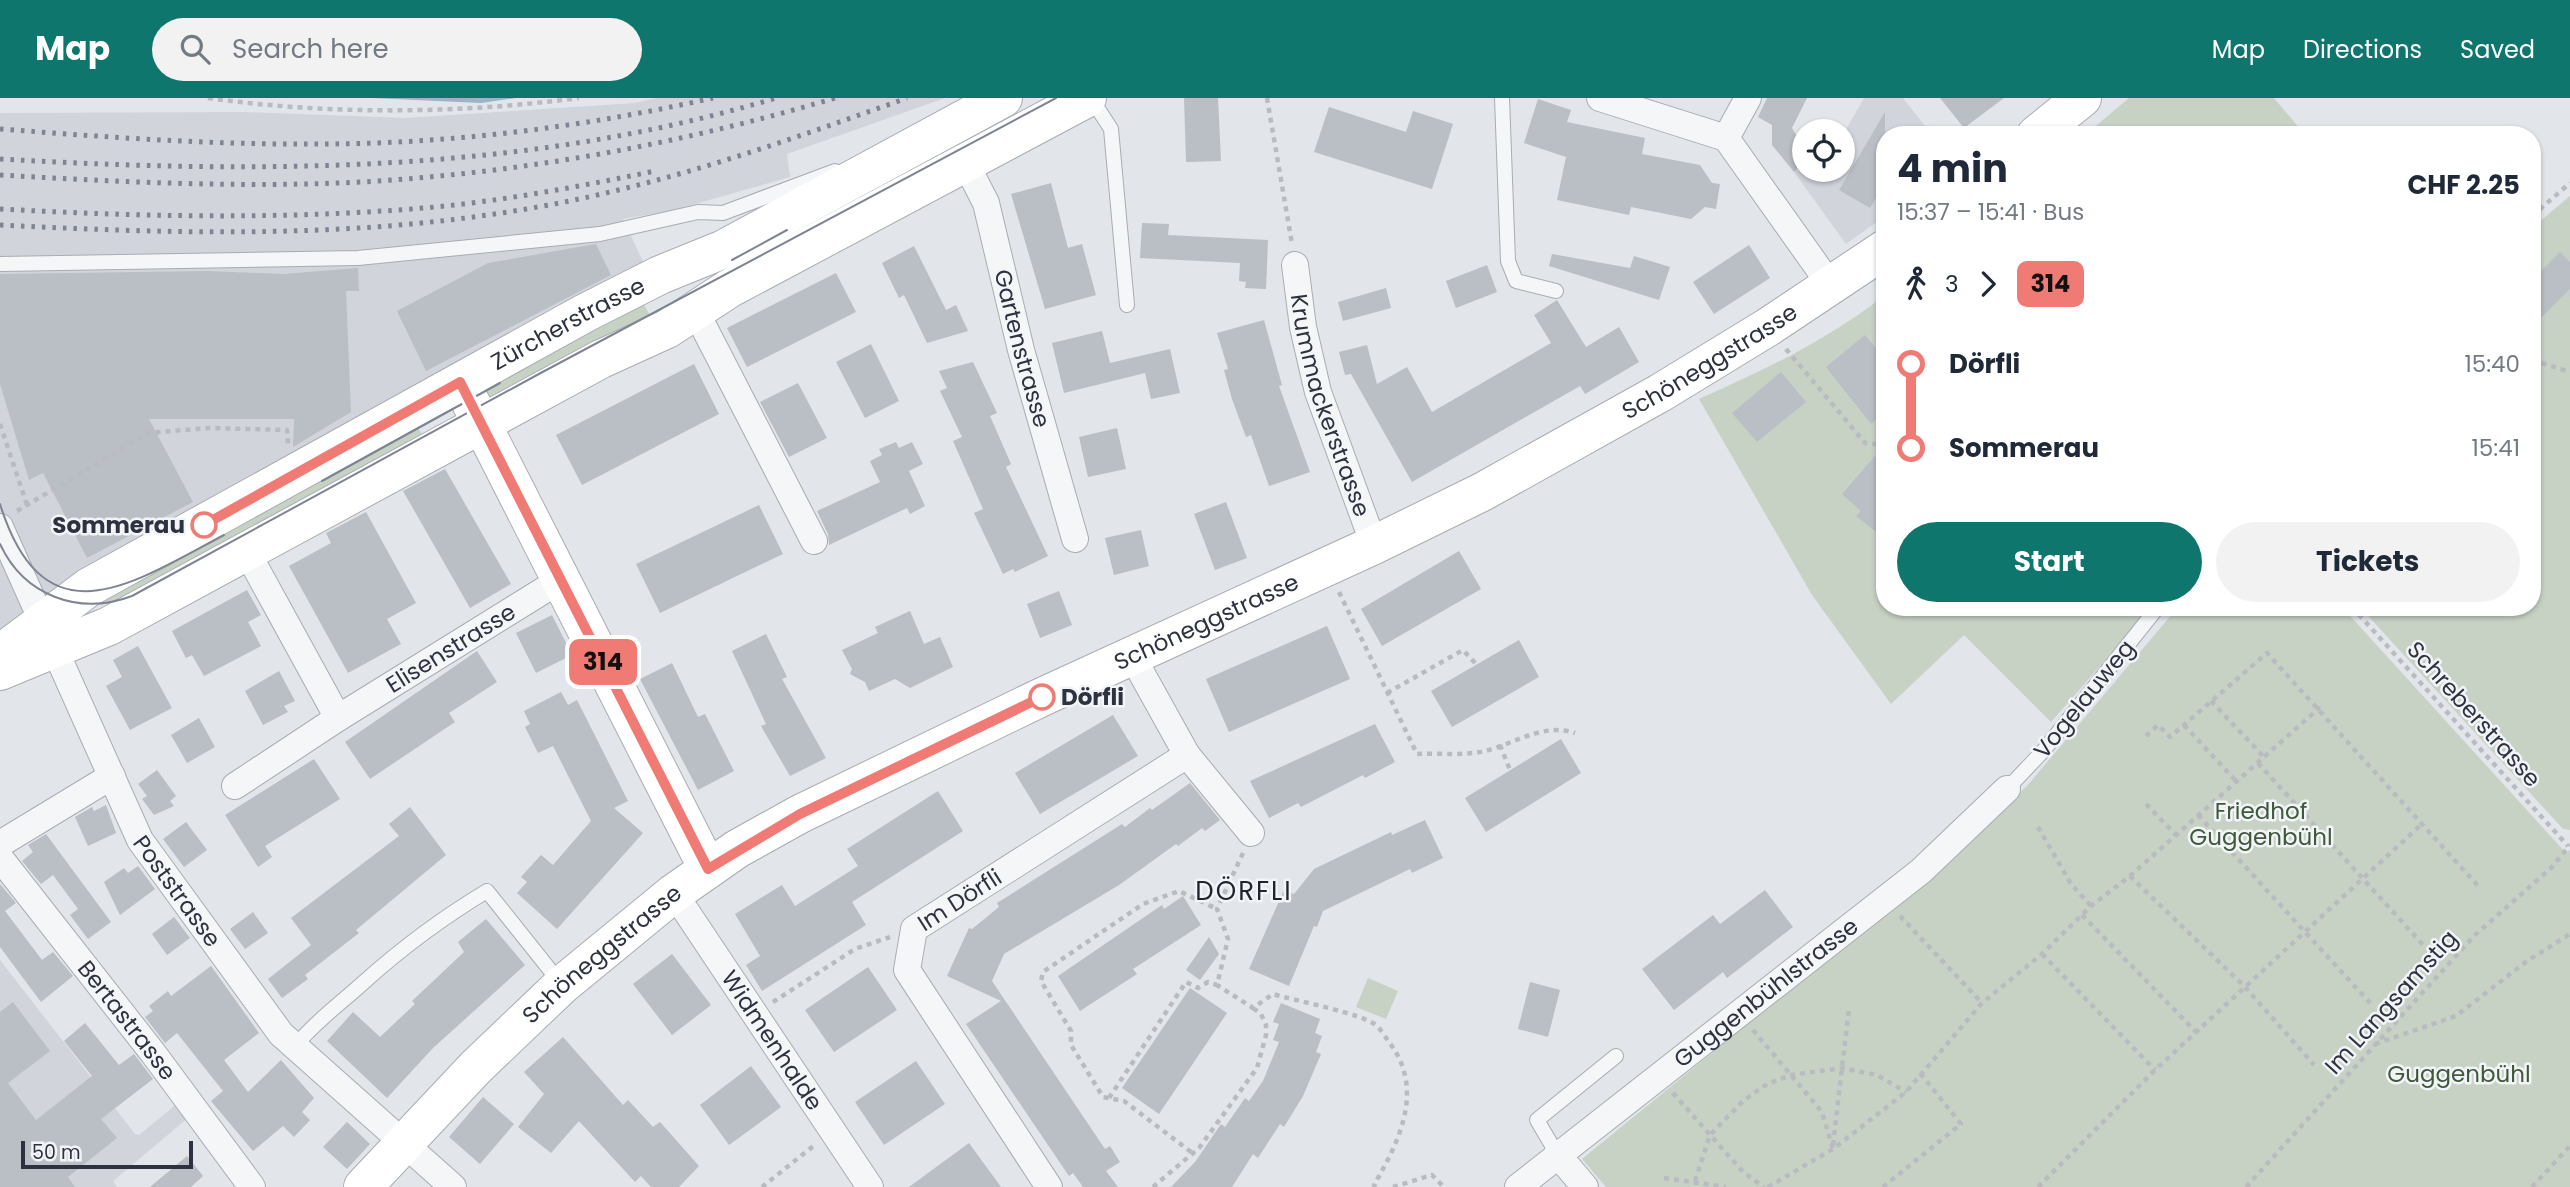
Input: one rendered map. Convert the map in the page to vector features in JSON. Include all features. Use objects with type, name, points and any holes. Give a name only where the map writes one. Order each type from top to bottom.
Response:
[{"type":"main road","name":"Zürcherstrasse","points":[[0,671],[48,636],[66,602],[89,587],[643,283],[724,249],[1003,98]]},
{"type":"main road","name":"Zürcherstrasse","points":[[0,654],[48,636],[109,626],[601,359],[667,329],[695,310],[1089,98]]},
{"type":"main road","points":[[2047,126],[2082,98]]},
{"type":"main road","name":"Schöneggstrasse","points":[[363,1187],[476,1067],[562,985],[674,893],[708,869],[800,814],[1132,656],[1374,545],[1536,463],[1768,327],[1876,255]]},
{"type":"main road","points":[[460,382],[708,869]]},
{"type":"street","points":[[1600,98],[1726,138],[1831,286]]},
{"type":"street","points":[[1726,138],[1748,98]]},
{"type":"street","name":"Gartenstrasse","points":[[965,163],[986,203],[1021,349],[1075,538]]},
{"type":"street","name":"Krummackerstrasse","points":[[1295,265],[1303,327],[1318,392],[1374,545]]},
{"type":"street","points":[[695,310],[814,541]]},
{"type":"street","name":"Poststrasse","points":[[7,520],[48,636],[140,840],[281,1034],[453,1187]]},
{"type":"street","points":[[247,552],[338,718]]},
{"type":"street","name":"Elisenstrasse","points":[[235,786],[338,718],[562,579]]},
{"type":"street","points":[[1132,656],[1187,755],[1251,834]]},
{"type":"street","name":"Im Dörfli","points":[[1049,1187],[907,970],[914,929],[1187,755]]},
{"type":"street","points":[[0,844],[113,776]]},
{"type":"street","name":"Guggenbühlstrasse","points":[[1518,1187],[1921,872],[2007,789]]},
{"type":"street","name":"Bertastrasse","points":[[0,858],[153,1053],[252,1187]]},
{"type":"street","name":"Widmenhalde","points":[[674,893],[818,1105],[831,1132],[870,1187]]},
{"type":"street","points":[[1557,1154],[1586,1187]]},
{"type":"lane","points":[[1089,98],[1111,129],[1127,305]]},
{"type":"lane","points":[[1502,98],[1508,261],[1516,281],[1556,291]]},
{"type":"lane","points":[[0,264],[358,258],[586,236],[698,212],[723,213],[792,185],[839,170],[860,176]]},
{"type":"lane","name":"Vogelauweg","points":[[2007,789],[2044,750],[2151,616]]},
{"type":"lane","points":[[296,1045],[311,1027],[390,958],[438,920],[487,891],[562,985]]},
{"type":"lane","points":[[1557,1154],[1537,1120],[1616,1056]]},
{"type":"path","points":[[208,98],[279,106],[364,109],[465,108],[579,98]]},
{"type":"path","points":[[1267,98],[1295,265]]},
{"type":"path","points":[[2541,208],[2570,183]]},
{"type":"path","points":[[1768,327],[1865,443],[1876,444]]},
{"type":"path","points":[[2541,363],[2570,372]]},
{"type":"path","points":[[0,424],[27,505]]},
{"type":"path","points":[[7,520],[27,505],[148,433],[209,428],[287,430],[288,455]]},
{"type":"path","points":[[1327,566],[1417,754],[1473,753],[1536,733],[1575,733]]},
{"type":"path","name":"Schreberstrasse","points":[[2360,616],[2569,845]]},
{"type":"path","points":[[1387,693],[1463,650],[1477,664]]},
{"type":"path","points":[[2146,736],[2158,725],[2170,737],[2267,653],[2479,887]]},
{"type":"path","points":[[2211,701],[2264,757]]},
{"type":"path","points":[[1659,1077],[1743,1172],[1766,1187],[1833,1149],[1906,1092],[1982,1003],[2042,954],[2091,906],[2130,876],[2318,707]]},
{"type":"path","points":[[2184,725],[2236,781]]},
{"type":"path","points":[[1500,745],[1510,770]]},
{"type":"path","points":[[2258,763],[2424,946]]},
{"type":"path","points":[[2146,804],[2176,835]]},
{"type":"path","points":[[2198,815],[2371,1004]]},
{"type":"path","points":[[2038,1187],[2155,1070],[2423,823]]},
{"type":"path","points":[[2038,827],[2071,884],[2091,906]]},
{"type":"path","points":[[1217,909],[1251,834]]},
{"type":"path","name":"Im Langsamstig","points":[[2246,1187],[2474,936],[2551,868],[2569,845]]},
{"type":"path","points":[[2130,876],[2245,986],[2314,1065]]},
{"type":"path","points":[[1191,1152],[1124,1101],[1103,1097],[1071,1045],[1071,1031],[1041,981],[1043,972],[1143,904],[1180,891],[1217,909],[1228,939],[1217,985]]},
{"type":"path","points":[[1885,901],[1982,1003]]},
{"type":"path","points":[[2082,915],[2196,1032]]},
{"type":"path","points":[[755,1013],[855,949],[914,929]]},
{"type":"path","points":[[2374,1045],[2456,1016],[2527,961],[2570,934]]},
{"type":"path","points":[[2042,954],[2155,1070]]},
{"type":"path","points":[[1109,1098],[1186,982],[1198,988],[1208,982],[1217,985],[1261,1014],[1266,1025],[1257,1068],[1199,1148],[1191,1152],[1168,1177],[1153,1187]]},
{"type":"path","points":[[1253,1008],[1273,994],[1354,1015],[1376,1025],[1396,1051],[1408,1079],[1406,1113],[1396,1147],[1374,1185],[1376,1187]]},
{"type":"path","points":[[1833,1149],[1849,1008]]},
{"type":"path","points":[[1740,1015],[1822,1112],[1833,1149]]},
{"type":"path","points":[[1695,1181],[1710,1135],[1743,1101],[1767,1084],[1791,1075],[1842,1068],[1877,1075],[1906,1092]]},
{"type":"path","points":[[1883,1187],[1961,1124],[1920,1073]]},
{"type":"path","points":[[762,1187],[831,1132]]},
{"type":"path","points":[[2532,1187],[2570,1146]]},
{"type":"path","points":[[1393,1187],[1432,1175],[1444,1187]]},
{"type":"path","points":[[1664,1178],[1726,1187]]},
{"type":"shaded area","points":[[657,98],[945,98],[787,154],[790,177],[674,210],[623,219],[648,272],[0,643],[0,113],[244,112],[405,118],[635,103]]},
{"type":"shaded area","points":[[1864,98],[1903,98],[1925,126],[1876,126],[1876,222],[1846,244],[1801,182],[1855,182],[1855,119],[1852,119]]},
{"type":"shaded area","points":[[0,960],[135,1134],[139,1135],[178,1103],[189,1117],[113,1181],[117,1187],[0,1187]]},
{"type":"green space","points":[[2129,98],[2274,98],[2297,126],[2096,126]]},
{"type":"green space","points":[[2570,196],[2570,830],[2563,829],[2368,616],[2541,616],[2541,220]]},
{"type":"green space","points":[[639,296],[656,326],[493,408],[485,387]]},
{"type":"green space","points":[[1876,302],[1876,616],[2144,616],[2051,722],[1964,635],[1891,704],[1812,595],[1699,399],[1818,340]]},
{"type":"green space","points":[[413,418],[427,444],[113,615],[99,591]]},
{"type":"green space","name":"Friedhof Guggenbühl","points":[[2170,616],[2350,616],[2566,853],[2570,850],[2570,1187],[1606,1187],[1582,1159],[1941,866],[2027,786]]},
{"type":"green space","points":[[1368,978],[1398,991],[1386,1019],[1356,1007]]},
{"type":"water","points":[[372,98],[516,98],[481,103]]},
{"type":"building","points":[[1184,98],[1218,98],[1221,161],[1186,162]]},
{"type":"building","points":[[1767,98],[1807,98],[1796,119],[1792,119],[1792,170],[1772,145],[1772,125],[1758,117]]},
{"type":"building","points":[[1940,98],[2004,98],[1967,126],[1962,126]]},
{"type":"building","points":[[1538,99],[1571,110],[1567,122],[1645,138],[1642,154],[1700,165],[1712,183],[1720,184],[1716,209],[1705,207],[1691,219],[1631,207],[1629,215],[1557,200],[1566,157],[1524,143]]},
{"type":"building","points":[[1329,107],[1406,132],[1413,111],[1453,124],[1432,189],[1314,152]]},
{"type":"building","points":[[1885,112],[1885,126],[1877,126]]},
{"type":"building","points":[[1876,127],[1876,198],[1870,208],[1839,190],[1844,182],[1855,182],[1855,163]]},
{"type":"building","points":[[1051,183],[1068,248],[1082,244],[1096,295],[1045,309],[1011,194]]},
{"type":"building","points":[[1142,223],[1169,224],[1168,235],[1268,240],[1266,289],[1245,288],[1246,282],[1239,281],[1240,263],[1140,258]]},
{"type":"building","points":[[596,244],[611,275],[426,371],[397,311],[488,263]]},
{"type":"building","points":[[1749,245],[1770,278],[1714,314],[1693,282]]},
{"type":"building","points":[[914,246],[946,310],[956,305],[968,331],[927,343],[904,295],[899,298],[882,263]]},
{"type":"building","points":[[2560,252],[2570,262],[2570,289],[2541,318],[2541,271]]},
{"type":"building","points":[[1552,254],[1630,268],[1634,256],[1670,267],[1659,300],[1549,266]]},
{"type":"building","points":[[1487,265],[1497,292],[1456,308],[1446,281]]},
{"type":"building","points":[[358,268],[359,291],[346,291],[351,412],[293,447],[294,419],[149,419],[193,502],[87,558],[43,473],[29,480],[0,384],[0,274],[207,271],[283,274]]},
{"type":"building","points":[[836,273],[856,312],[747,367],[727,328]]},
{"type":"building","points":[[1386,288],[1391,308],[1343,321],[1338,302]]},
{"type":"building","points":[[1557,300],[1586,347],[1619,327],[1639,362],[1585,394],[1580,386],[1412,482],[1351,374],[1345,375],[1339,352],[1367,345],[1377,384],[1407,367],[1432,412],[1551,343],[1534,315]]},
{"type":"building","points":[[1264,320],[1282,385],[1279,386],[1310,472],[1269,486],[1251,435],[1246,437],[1232,399],[1224,370],[1228,369],[1217,333]]},
{"type":"building","points":[[1102,331],[1110,363],[1170,349],[1180,393],[1151,399],[1145,373],[1064,393],[1052,343]]},
{"type":"building","points":[[1865,335],[1876,348],[1876,420],[1871,424],[1826,367]]},
{"type":"building","points":[[871,344],[899,401],[865,418],[836,362]]},
{"type":"building","points":[[973,362],[997,413],[990,416],[1011,464],[1006,467],[1048,556],[1015,572],[1013,569],[1003,574],[974,513],[983,509],[953,441],[962,437],[940,391],[947,388],[939,371]]},
{"type":"building","points":[[694,364],[719,414],[582,485],[556,435]]},
{"type":"building","points":[[1781,372],[1806,402],[1757,442],[1732,413]]},
{"type":"building","points":[[798,383],[827,438],[789,457],[760,402]]},
{"type":"building","points":[[1117,428],[1126,469],[1088,477],[1079,437]]},
{"type":"building","points":[[896,442],[899,448],[912,442],[923,464],[909,471],[925,506],[910,514],[907,508],[829,545],[828,534],[817,511],[880,482],[870,461],[882,455],[879,449]]},
{"type":"building","points":[[1876,457],[1876,532],[1856,516],[1861,511],[1842,494]]},
{"type":"building","points":[[445,469],[511,584],[470,608],[403,491]]},
{"type":"building","points":[[1226,502],[1247,558],[1215,570],[1194,514]]},
{"type":"building","points":[[759,505],[783,554],[660,613],[636,564]]},
{"type":"building","points":[[366,512],[416,603],[387,619],[401,644],[348,673],[289,566],[331,543],[326,533]]},
{"type":"building","points":[[1141,530],[1149,566],[1114,575],[1105,538]]},
{"type":"building","points":[[1459,551],[1481,589],[1382,646],[1361,609]]},
{"type":"building","points":[[247,590],[261,615],[248,622],[261,646],[204,676],[192,655],[186,658],[172,631]]},
{"type":"building","points":[[1059,591],[1072,625],[1040,638],[1027,604]]},
{"type":"building","points":[[910,611],[924,644],[940,637],[953,667],[910,688],[895,679],[869,691],[865,682],[850,674],[852,669],[842,650],[878,633],[875,627]]},
{"type":"building","points":[[552,615],[572,655],[536,673],[516,633]]},
{"type":"building","points":[[1327,626],[1350,679],[1229,732],[1206,679]]},
{"type":"building","points":[[766,634],[787,677],[782,679],[826,758],[790,776],[761,726],[766,724],[732,651]]},
{"type":"building","points":[[1519,640],[1539,677],[1452,727],[1431,691]]},
{"type":"building","points":[[138,646],[172,708],[130,730],[106,686],[122,677],[113,660]]},
{"type":"building","points":[[477,651],[497,682],[449,713],[455,722],[370,779],[345,742]]},
{"type":"building","points":[[672,663],[698,717],[705,714],[734,771],[698,790],[640,679]]},
{"type":"building","points":[[279,671],[295,701],[284,706],[288,712],[263,725],[245,691]]},
{"type":"building","points":[[561,692],[568,705],[577,700],[628,801],[614,808],[643,833],[557,929],[517,893],[527,882],[521,877],[541,855],[553,865],[591,821],[553,746],[538,753],[525,727],[530,724],[524,711]]},
{"type":"building","points":[[1113,715],[1138,756],[1040,814],[1015,773]]},
{"type":"building","points":[[199,718],[215,747],[187,763],[171,735]]},
{"type":"building","points":[[1375,724],[1395,762],[1301,807],[1298,803],[1269,818],[1250,781]]},
{"type":"building","points":[[1561,739],[1581,773],[1486,832],[1465,798]]},
{"type":"building","points":[[314,759],[340,799],[265,846],[272,857],[258,867],[225,815]]},
{"type":"building","points":[[157,770],[176,796],[170,801],[174,806],[154,815],[142,799],[147,796],[138,784]]},
{"type":"building","points":[[1190,783],[1220,820],[1205,831],[1202,828],[1178,846],[1176,844],[1119,885],[1004,954],[992,981],[1105,1149],[1110,1146],[1120,1162],[1106,1171],[1118,1187],[1083,1187],[1073,1173],[1069,1176],[966,1024],[1001,1001],[947,976],[969,928],[972,929],[999,907],[997,903],[1122,824],[1125,827]]},
{"type":"building","points":[[938,791],[963,831],[852,902],[866,925],[762,991],[746,965],[760,956],[735,914],[782,885],[795,906],[858,866],[847,849]]},
{"type":"building","points":[[106,805],[116,833],[88,846],[75,817],[92,807],[94,811]]},
{"type":"building","points":[[410,807],[446,855],[356,930],[359,933],[305,975],[308,979],[282,998],[268,979],[311,945],[291,918],[399,836],[389,824]]},
{"type":"building","points":[[1425,820],[1443,858],[1412,873],[1410,869],[1323,911],[1289,986],[1249,969],[1284,890],[1294,894],[1314,869],[1391,832],[1392,835]]},
{"type":"building","points":[[186,822],[207,850],[184,867],[163,839]]},
{"type":"building","points":[[46,834],[111,922],[88,939],[70,915],[78,909],[53,875],[41,884],[22,861],[33,852],[28,845]]},
{"type":"building","points":[[138,866],[155,889],[120,915],[104,882],[124,868],[128,873]]},
{"type":"building","points":[[0,884],[16,903],[5,911],[42,960],[53,952],[73,976],[41,1002],[0,947]]},
{"type":"building","points":[[1765,890],[1793,927],[1727,978],[1723,972],[1674,1010],[1642,969],[1713,915],[1720,924]]},
{"type":"building","points":[[1183,896],[1201,925],[1133,969],[1137,974],[1080,1011],[1058,976],[1162,905],[1164,909]]},
{"type":"building","points":[[253,912],[268,933],[245,949],[230,929]]},
{"type":"building","points":[[174,917],[190,938],[167,955],[152,934]]},
{"type":"building","points":[[486,919],[525,965],[433,1048],[387,1098],[327,1041],[353,1012],[380,1037],[415,1004],[412,1001],[464,952],[458,942]]},
{"type":"building","points":[[1209,937],[1219,954],[1200,980],[1186,970]]},
{"type":"building","points":[[672,954],[711,1005],[672,1035],[633,984]]},
{"type":"building","points":[[211,966],[259,1033],[224,1060],[248,1092],[281,1060],[314,1098],[302,1112],[310,1120],[294,1137],[283,1126],[253,1151],[211,1101],[223,1091],[177,1033],[165,1043],[145,1017],[153,1011],[149,1006],[168,991],[171,996]]},
{"type":"building","points":[[868,967],[897,1010],[834,1052],[805,1010]]},
{"type":"building","points":[[1530,982],[1560,990],[1548,1037],[1518,1029]]},
{"type":"building","points":[[1190,988],[1227,1013],[1159,1114],[1122,1088]]},
{"type":"building","points":[[13,1002],[50,1051],[8,1083],[36,1120],[92,1076],[64,1041],[85,1023],[119,1065],[134,1054],[153,1079],[101,1119],[117,1138],[68,1177],[75,1187],[0,1187],[0,1012]]},
{"type":"building","points":[[1281,1003],[1320,1019],[1315,1033],[1322,1036],[1316,1052],[1321,1054],[1303,1096],[1284,1127],[1280,1124],[1258,1158],[1253,1154],[1232,1187],[1171,1187],[1195,1162],[1221,1124],[1225,1127],[1245,1098],[1249,1101],[1263,1081],[1279,1042],[1273,1040],[1279,1024],[1273,1022]]},
{"type":"building","points":[[563,1037],[623,1105],[628,1100],[653,1127],[660,1122],[699,1166],[679,1187],[651,1187],[641,1176],[635,1182],[579,1121],[551,1153],[518,1127],[544,1094],[524,1072]]},
{"type":"building","points":[[916,1061],[945,1104],[884,1145],[855,1102]]},
{"type":"building","points":[[751,1066],[781,1107],[729,1145],[700,1105]]},
{"type":"building","points":[[483,1097],[514,1124],[480,1164],[449,1137]]},
{"type":"building","points":[[347,1122],[370,1144],[347,1169],[323,1147]]},
{"type":"building","points":[[969,1143],[1001,1187],[909,1187]]},
{"type":"building","points":[[187,1156],[203,1176],[191,1187],[150,1187]]},
{"type":"tram line","points":[[0,544],[23,577],[38,589],[55,597],[92,604],[132,596],[537,375],[1056,98]]},
{"type":"tram line","points":[[732,260],[787,230]]},
{"type":"tram line","points":[[322,481],[500,383]]},
{"type":"tram line","points":[[0,504],[18,548],[41,575],[66,589],[94,591],[124,584],[156,571],[224,535]]},
{"type":"railway","points":[[0,129],[199,142],[278,144],[418,141],[566,125],[713,98]]},
{"type":"railway","points":[[0,159],[196,166],[391,163],[488,155],[585,142],[681,123],[776,98]]},
{"type":"railway","points":[[0,175],[226,184],[316,184],[421,178],[601,154],[719,129],[835,98]]},
{"type":"railway","points":[[0,225],[266,232],[400,225],[466,218],[532,208],[628,188],[722,161],[907,98]]},
{"type":"railway","points":[[0,209],[218,216],[381,211],[490,201],[655,171]]},
{"type":"bus line","name":"314","points":[[204,525],[460,382],[708,869],[737,849],[800,814],[1042,697]]},
{"type":"place","name":"Sommerau","points":[[204,525]]},
{"type":"place","name":"Dörfli","points":[[1042,697]]},
{"type":"district","name":"DÖRFLI","points":[[1244,891]]},
{"type":"park label","name":"Guggenbühl","points":[[2459,1074]]}]
